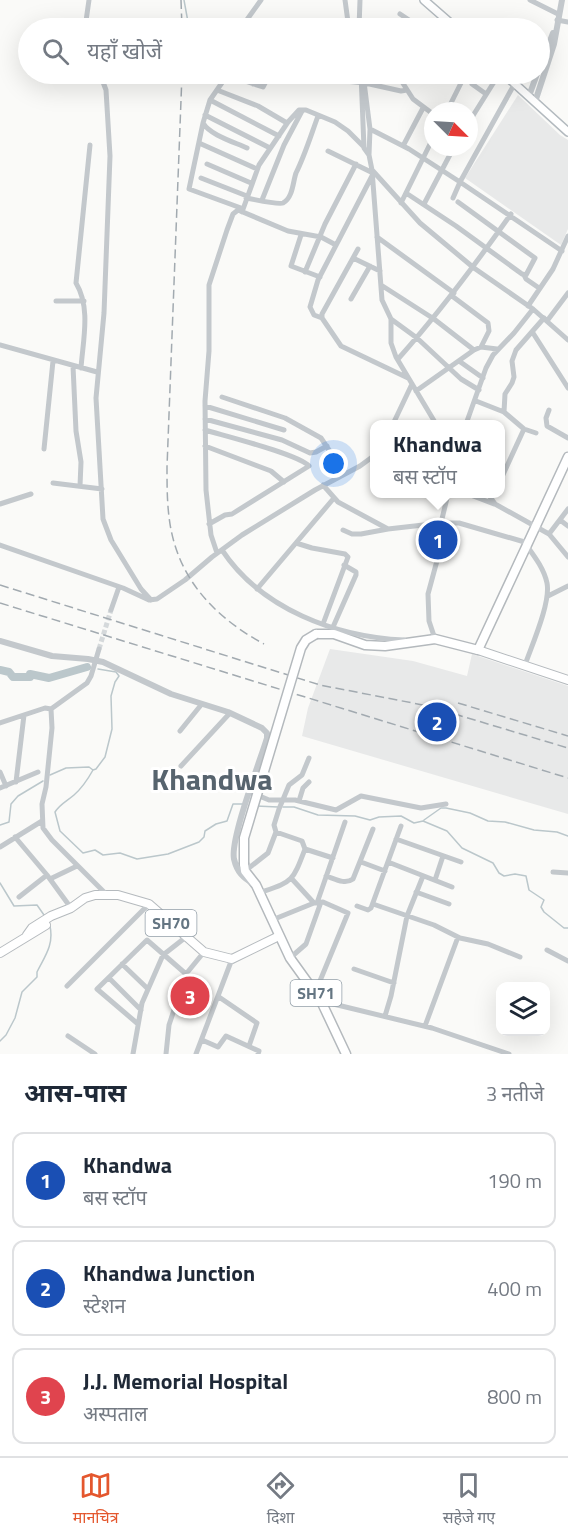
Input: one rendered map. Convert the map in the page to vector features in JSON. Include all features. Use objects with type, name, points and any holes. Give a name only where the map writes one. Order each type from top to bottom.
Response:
[{"type":"highway","points":[[279,936],[258,889],[244,868],[244,838],[301,648],[306,640],[316,634],[334,634],[365,645],[397,645],[435,639],[478,650],[536,526],[565,473],[568,457]]},
{"type":"highway","name":"SH71","points":[[279,936],[290,958],[318,997],[346,1054]]},
{"type":"main road","points":[[424,0],[445,18]]},
{"type":"main road","points":[[516,84],[568,132]]},
{"type":"main road","points":[[478,650],[568,680]]},
{"type":"main road","name":"SH70","points":[[0,953],[85,898],[107,895],[140,900],[149,904],[204,952],[232,959]]},
{"type":"main road","points":[[232,959],[279,936]]},
{"type":"street","points":[[87,18],[89,0]]},
{"type":"street","points":[[247,18],[261,0]]},
{"type":"street","points":[[345,0],[347,18]]},
{"type":"street","points":[[359,18],[360,0]]},
{"type":"street","points":[[530,0],[557,20],[568,22]]},
{"type":"street","points":[[550,39],[562,0]]},
{"type":"street","points":[[400,14],[406,18]]},
{"type":"street","points":[[550,54],[554,44],[557,20]]},
{"type":"street","points":[[104,84],[110,156],[104,313],[97,372],[96,417],[103,519],[105,529],[141,589],[151,600]]},
{"type":"street","points":[[221,84],[210,100],[205,115],[189,189],[288,231],[321,237],[336,244]]},
{"type":"street","points":[[253,84],[263,87],[265,84]]},
{"type":"street","points":[[362,84],[370,129],[369,155],[373,172],[382,300],[391,319],[391,344],[434,420]]},
{"type":"street","points":[[362,84],[364,148]]},
{"type":"street","points":[[367,84],[401,91],[407,90]]},
{"type":"street","points":[[403,84],[423,108],[403,146]]},
{"type":"street","points":[[452,102],[461,84]]},
{"type":"street","points":[[472,84],[486,94]]},
{"type":"street","points":[[478,107],[492,84]]},
{"type":"street","points":[[514,84],[460,182],[455,200],[535,258],[524,275]]},
{"type":"street","points":[[532,99],[535,84]]},
{"type":"street","points":[[532,99],[538,84]]},
{"type":"street","points":[[217,90],[250,103],[287,123]]},
{"type":"street","points":[[210,100],[279,136]]},
{"type":"street","points":[[302,109],[335,122],[348,131],[369,155]]},
{"type":"street","points":[[242,210],[257,169],[287,123],[302,109]]},
{"type":"street","points":[[262,200],[302,109]]},
{"type":"street","points":[[205,115],[270,148]]},
{"type":"street","points":[[201,178],[246,197],[280,203],[286,201],[294,185],[295,175],[318,116]]},
{"type":"street","points":[[203,123],[205,127],[247,148]]},
{"type":"street","points":[[370,129],[423,157],[511,214],[568,256]]},
{"type":"street","points":[[199,143],[257,169]]},
{"type":"street","points":[[81,368],[85,315],[83,295],[76,283],[90,146]]},
{"type":"street","points":[[328,150],[373,172],[420,223],[474,267],[531,308],[568,340]]},
{"type":"street","points":[[423,204],[449,156]]},
{"type":"street","points":[[401,203],[423,157]]},
{"type":"street","points":[[207,164],[251,183]]},
{"type":"street","points":[[305,272],[325,224],[356,164]]},
{"type":"street","points":[[373,172],[320,277],[310,307],[314,315],[322,318],[341,346],[411,382]]},
{"type":"street","points":[[406,193],[524,275],[539,288]]},
{"type":"street","points":[[242,210],[233,214],[210,285],[205,446],[211,535],[220,552],[243,578],[289,609],[323,624],[373,638],[419,641]]},
{"type":"street","points":[[398,359],[434,319],[511,214]]},
{"type":"street","points":[[301,235],[291,266],[320,277]]},
{"type":"street","points":[[468,420],[483,378],[497,349],[514,333],[531,308],[539,288],[553,269],[568,236]]},
{"type":"street","points":[[377,237],[488,323],[489,331],[482,347]]},
{"type":"street","points":[[322,318],[322,314],[358,249]]},
{"type":"street","points":[[353,258],[380,271]]},
{"type":"street","points":[[351,299],[370,266]]},
{"type":"street","points":[[381,285],[434,319],[474,350]]},
{"type":"street","points":[[504,412],[505,394],[514,376],[513,356],[521,344],[561,304],[568,293]]},
{"type":"street","points":[[56,301],[84,301]]},
{"type":"street","points":[[561,304],[568,308]]},
{"type":"street","points":[[391,319],[417,338],[461,379],[479,390]]},
{"type":"street","points":[[533,333],[568,388]]},
{"type":"street","points":[[0,345],[97,372]]},
{"type":"street","points":[[416,391],[474,350],[482,347],[497,349]]},
{"type":"street","points":[[44,449],[53,361]]},
{"type":"street","points":[[459,361],[483,378]]},
{"type":"street","points":[[74,366],[76,431],[81,462],[80,486]]},
{"type":"street","points":[[395,420],[411,382]]},
{"type":"street","points":[[222,397],[285,418],[321,438],[345,474]]},
{"type":"street","points":[[476,401],[504,412],[524,429],[536,433]]},
{"type":"street","points":[[205,406],[284,430]]},
{"type":"street","points":[[549,410],[546,418],[547,426],[568,438]]},
{"type":"street","points":[[206,419],[282,440],[310,453],[327,446]]},
{"type":"street","points":[[505,470],[524,429]]},
{"type":"street","points":[[205,430],[292,457],[308,465],[308,468],[232,514],[225,515],[209,524]]},
{"type":"street","points":[[205,446],[271,471],[284,483]]},
{"type":"street","points":[[0,545],[151,600],[164,597],[242,536],[370,459]]},
{"type":"street","points":[[53,483],[102,489]]},
{"type":"street","points":[[323,485],[346,507],[388,529]]},
{"type":"street","points":[[0,504],[32,494]]},
{"type":"street","points":[[257,588],[334,498]]},
{"type":"street","points":[[435,639],[429,621],[428,594],[438,557],[441,523],[447,498]]},
{"type":"street","points":[[494,499],[549,534],[568,557]]},
{"type":"street","points":[[549,534],[568,509]]},
{"type":"street","points":[[560,520],[568,526]]},
{"type":"street","points":[[343,530],[356,535],[388,529],[459,523],[527,545],[547,582],[548,596],[525,665]]},
{"type":"street","points":[[296,543],[345,554],[348,557],[323,624]]},
{"type":"street","points":[[333,627],[356,575],[356,572],[344,565]]},
{"type":"street","points":[[548,596],[568,586]]},
{"type":"street","points":[[111,610],[119,587]]},
{"type":"street","points":[[0,641],[51,656],[96,660],[171,694],[230,713],[262,728],[267,733],[267,738],[240,824],[234,858],[241,875],[258,889],[292,879],[305,849],[302,841],[276,832]]},
{"type":"street","points":[[0,723],[45,708],[51,709],[87,683],[99,649]]},
{"type":"street","points":[[180,731],[201,705]]},
{"type":"street","points":[[51,709],[52,728],[42,804],[43,828],[107,895]]},
{"type":"street","points":[[182,766],[230,713]]},
{"type":"street","points":[[16,782],[24,715]]},
{"type":"street","points":[[244,868],[268,853],[276,832],[274,825],[283,800],[291,783],[302,775],[309,758]]},
{"type":"street","points":[[0,772],[3,787],[38,772]]},
{"type":"street","points":[[299,801],[303,789],[309,782]]},
{"type":"street","points":[[250,792],[269,800],[299,801],[336,810],[361,796],[421,808],[446,804]]},
{"type":"street","points":[[0,847],[42,821]]},
{"type":"street","points":[[290,958],[306,944],[345,822]]},
{"type":"street","points":[[357,906],[368,910],[373,904],[401,826]]},
{"type":"street","points":[[327,876],[349,882],[353,879],[373,829]]},
{"type":"street","points":[[15,837],[49,877],[71,908]]},
{"type":"street","points":[[396,839],[461,862]]},
{"type":"street","points":[[305,849],[333,858]]},
{"type":"street","points":[[435,880],[443,856]]},
{"type":"street","points":[[361,862],[385,871]]},
{"type":"street","points":[[388,862],[452,887]]},
{"type":"street","points":[[20,897],[49,877],[77,866]]},
{"type":"street","points":[[553,872],[568,873]]},
{"type":"street","points":[[385,1016],[407,916],[423,876]]},
{"type":"street","points":[[292,879],[318,903],[348,913],[318,997],[425,1026],[509,1054]]},
{"type":"street","points":[[416,892],[449,904]]},
{"type":"street","points":[[272,920],[318,903]]},
{"type":"street","points":[[67,986],[149,904]]},
{"type":"street","points":[[373,904],[434,925],[458,937],[488,944],[520,957]]},
{"type":"street","points":[[133,1054],[141,1010],[163,955],[186,937]]},
{"type":"street","points":[[425,1026],[458,937]]},
{"type":"street","points":[[138,1024],[97,989],[147,940],[186,974]]},
{"type":"street","points":[[547,950],[568,961]]},
{"type":"street","points":[[166,1054],[169,1025],[186,974],[204,952]]},
{"type":"street","points":[[196,1054],[232,959]]},
{"type":"street","points":[[122,964],[148,989]]},
{"type":"street","points":[[354,969],[394,982]]},
{"type":"street","points":[[109,978],[141,1010]]},
{"type":"street","points":[[219,997],[257,1023],[249,1046]]},
{"type":"street","points":[[68,1036],[95,1054]]},
{"type":"street","points":[[216,1054],[226,1036],[259,1051],[258,1054]]},
{"type":"street","points":[[202,1040],[218,1047]]},
{"type":"shaded area","points":[[518,95],[568,140],[568,229],[561,245],[465,178]]},
{"type":"shaded area","points":[[330,649],[413,661],[467,676],[472,654],[568,686],[568,814],[302,736],[308,708]]},
{"type":"waterway","points":[[184,0],[187,18]]},
{"type":"waterway","points":[[0,670],[9,672],[13,677],[30,677],[30,674],[49,678],[87,667]]},
{"type":"waterway","points":[[50,775],[66,768],[89,767],[93,770],[105,757],[112,729],[111,696],[119,676],[116,672],[98,669]]},
{"type":"waterway","points":[[93,770],[80,789],[55,812],[60,831],[83,853],[95,850],[103,855],[120,853],[137,859],[168,854],[199,842],[204,837],[205,831],[216,824],[227,821],[233,804],[242,804]]},
{"type":"waterway","points":[[0,825],[9,822],[11,804],[18,796],[43,781]]},
{"type":"waterway","points":[[256,806],[278,807]]},
{"type":"waterway","points":[[283,807],[294,807],[318,815],[355,816],[370,820],[379,817],[401,816],[414,823],[423,821],[447,831],[462,848],[493,863],[499,873],[504,876],[515,874],[526,876],[529,890],[544,900],[541,907],[544,912],[564,928],[568,928]]},
{"type":"waterway","points":[[424,820],[441,808],[446,808],[470,813],[488,821],[505,822],[568,836]]},
{"type":"waterway","points":[[0,883],[14,906],[37,905],[44,915]]},
{"type":"waterway","points":[[0,1041],[15,1018],[22,992],[37,977],[37,972],[50,945],[50,926]]},
{"type":"tunnel","points":[[99,649],[111,610]]},
{"type":"railway","points":[[181,0],[182,18]]},
{"type":"railway","points":[[182,84],[167,467],[170,524],[180,559],[197,589],[234,625],[264,644]]},
{"type":"railway","points":[[0,585],[320,685],[428,706],[568,748]]},
{"type":"railway","points":[[0,603],[568,778]]},
{"type":"railway","points":[[458,703],[568,736]]},
{"type":"place","name":"Khandwa","points":[[438,540]]},
{"type":"place","name":"Khandwa Junction","points":[[437,722]]},
{"type":"place","name":"J.J. Memorial Hospital","points":[[190,996]]},
{"type":"district","name":"Khandwa","points":[[212,780]]}]
